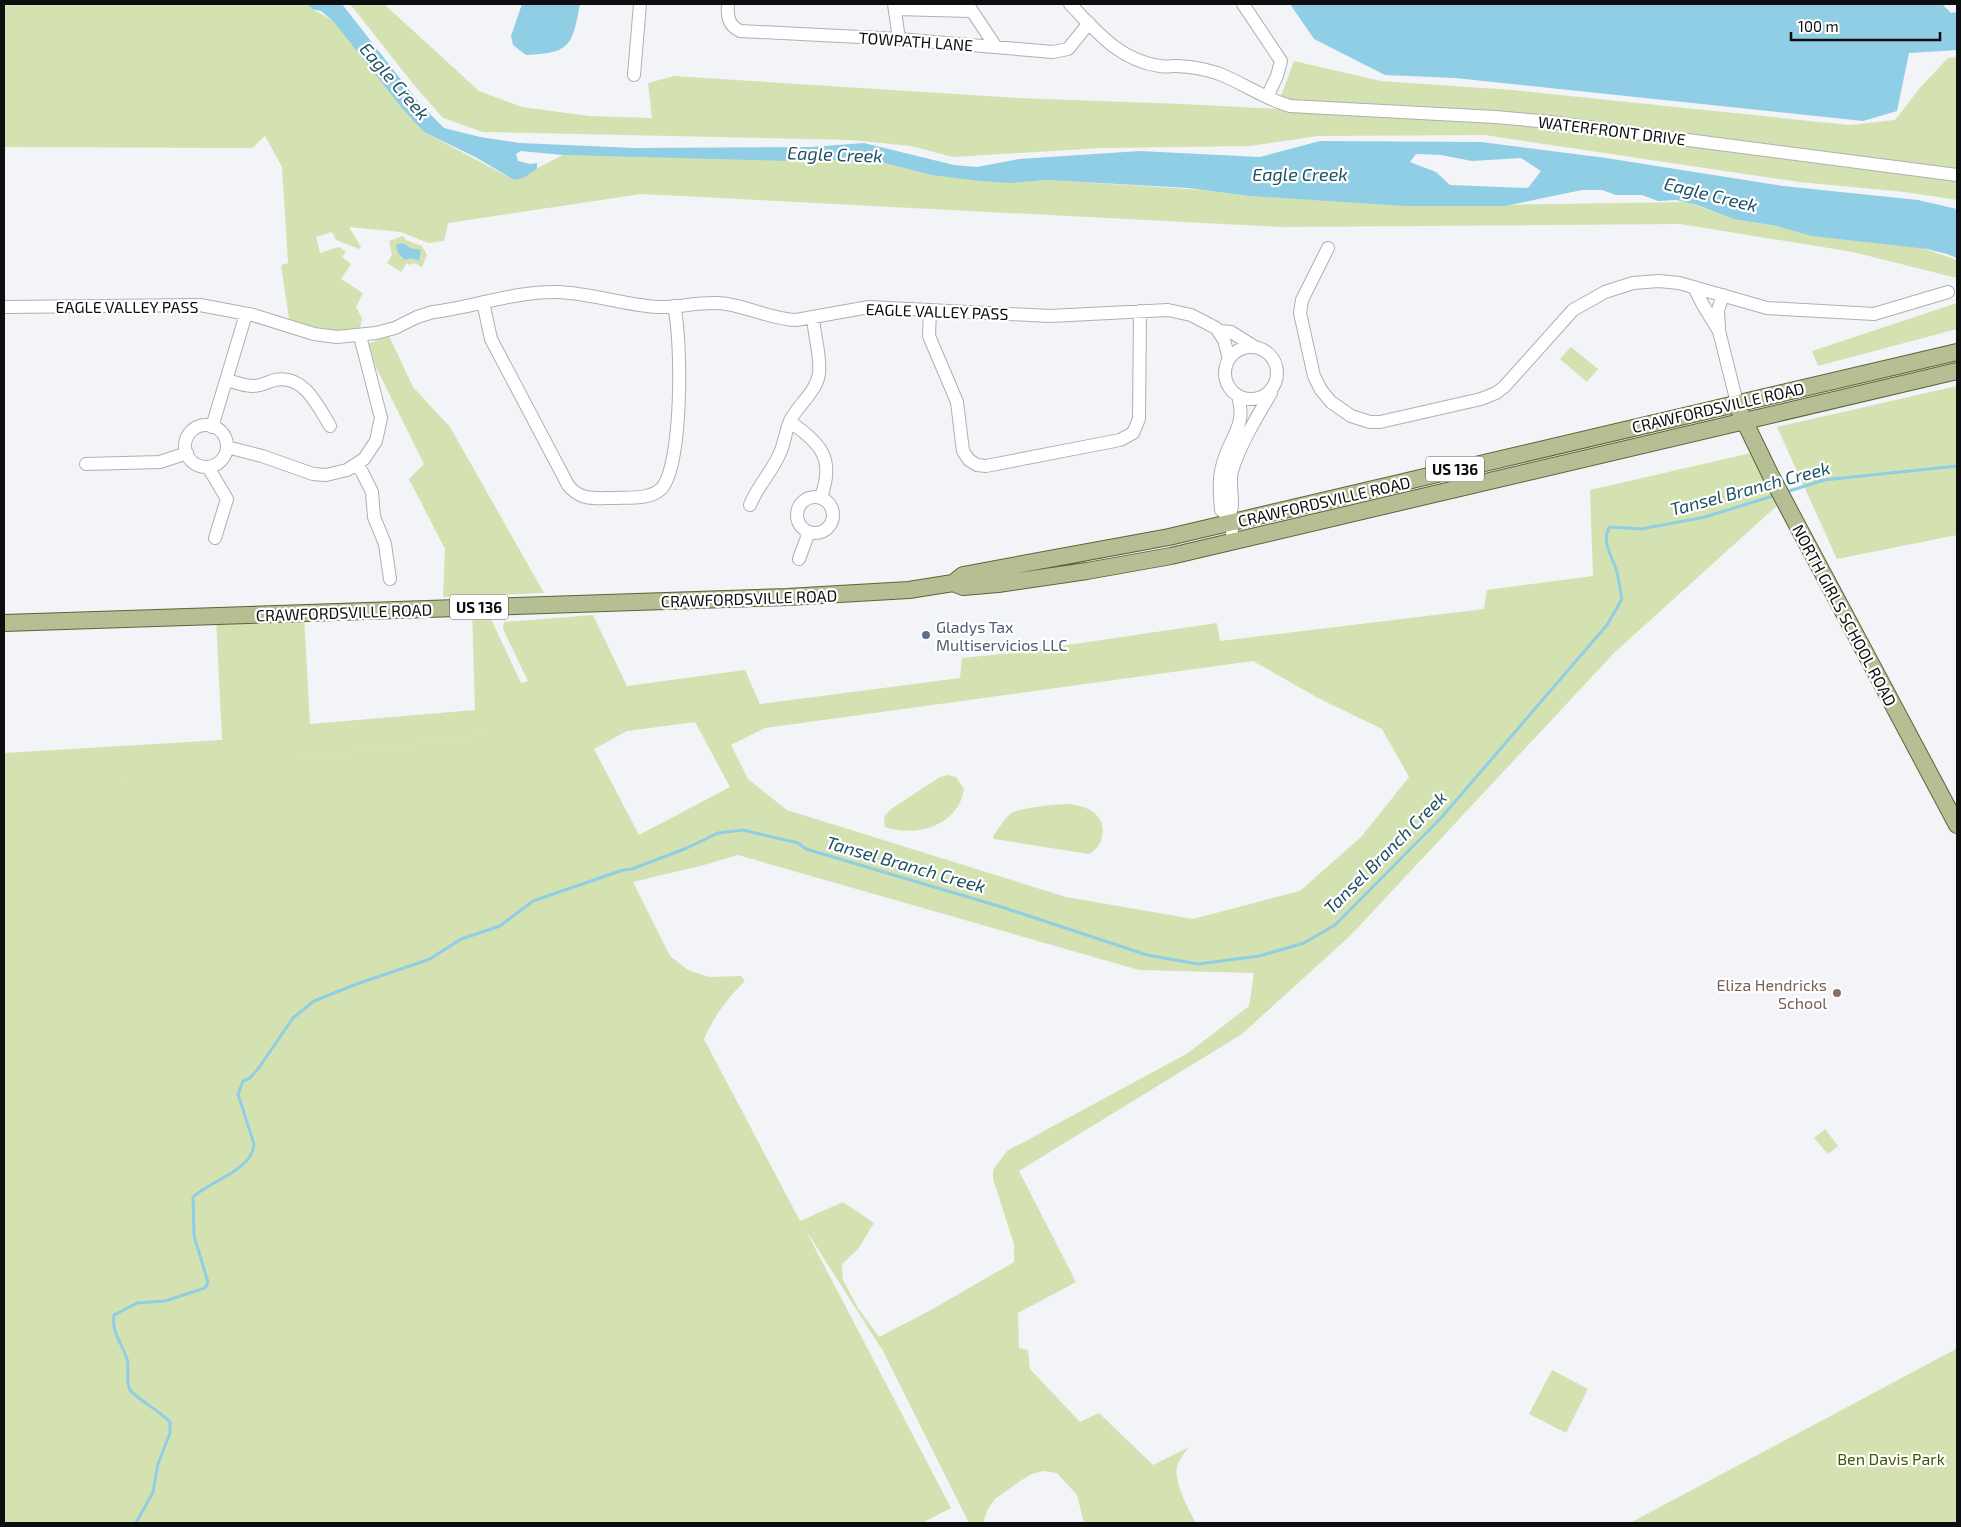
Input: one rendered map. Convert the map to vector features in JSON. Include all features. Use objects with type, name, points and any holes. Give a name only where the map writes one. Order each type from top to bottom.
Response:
[{"type":"main road","name":"CRAWFORDSVILLE ROAD","points":[[4,623],[746,599],[909,590],[953,583],[964,575],[1133,544],[1229,520],[1957,352]]},
{"type":"main road","name":"CRAWFORDSVILLE ROAD","points":[[953,583],[963,587],[1033,579],[1130,564],[1234,542],[1957,371]]},
{"type":"main road","name":"NORTH GIRLS SCHOOL ROAD","points":[[1737,403],[1743,421],[1770,474],[1957,825]]},
{"type":"street","points":[[634,75],[640,4]]},
{"type":"street","name":"TOWPATH LANE","points":[[728,4],[728,17],[732,26],[737,30],[744,31],[899,39],[1060,51],[1068,49],[1088,23]]},
{"type":"street","name":"WATERFRONT DRIVE","points":[[1070,4],[1114,47],[1137,60],[1159,66],[1187,67],[1216,73],[1238,82],[1266,98],[1290,106],[1495,117],[1550,122],[1957,175]]},
{"type":"street","points":[[1243,4],[1281,61],[1277,76],[1266,98]]},
{"type":"street","points":[[899,39],[895,6],[970,7],[996,47]]},
{"type":"street","points":[[1328,248],[1300,306],[1300,320],[1317,383],[1331,402],[1351,416],[1370,422],[1481,399],[1496,393],[1504,388],[1566,316],[1587,301],[1605,292],[1642,281],[1669,282],[1694,287],[1767,308],[1874,314],[1948,292]]},
{"type":"street","points":[[1694,287],[1719,331]]},
{"type":"street","name":"EAGLE VALLEY PASS","points":[[4,307],[182,304],[227,309],[314,334],[332,337],[360,336],[395,328],[417,317],[433,312],[537,292],[570,292],[640,305],[726,304],[777,319],[796,320],[869,307],[1056,316],[1159,310],[1182,312],[1204,320],[1220,331],[1231,332],[1269,354],[1276,364],[1278,376],[1274,387],[1234,464],[1230,481],[1233,509],[1229,520]]},
{"type":"street","points":[[1723,295],[1718,310],[1719,331],[1737,403]]},
{"type":"street","points":[[483,302],[492,339],[568,486],[584,498],[647,496],[657,492],[667,481],[675,442],[679,392],[680,364],[674,306]]},
{"type":"street","points":[[930,310],[930,336],[957,402],[962,448],[966,457],[977,465],[989,466],[1123,439],[1129,436],[1137,427],[1139,419],[1140,311]]},
{"type":"street","points":[[212,427],[246,314]]},
{"type":"street","points":[[750,505],[757,489],[779,455],[790,422],[817,380],[818,359],[813,316]]},
{"type":"street","name":"EAGLE VALLEY PASS","points":[[1220,331],[1229,359],[1225,371],[1226,381],[1230,390],[1238,396],[1241,409],[1239,425],[1223,461],[1220,478],[1221,510],[1229,520],[1234,542]]},
{"type":"street","points":[[227,447],[262,456],[314,474],[337,474],[356,465],[367,456],[378,436],[381,418],[360,336]]},
{"type":"street","points":[[1229,359],[1239,350],[1247,347],[1256,347]]},
{"type":"street","points":[[227,380],[254,386],[278,380],[299,384],[314,399],[330,426]]},
{"type":"street","points":[[1238,396],[1245,399],[1256,399],[1266,395],[1274,387]]},
{"type":"street","points":[[790,422],[813,438],[823,454],[827,476],[821,497]]},
{"type":"street","points":[[201,426],[212,427],[223,434],[227,447],[221,460],[208,467],[195,464],[187,453],[186,442],[191,432],[201,426]]},
{"type":"street","points":[[86,464],[160,462],[187,453]]},
{"type":"street","points":[[356,465],[362,472],[372,492],[374,517],[385,544],[390,579]]},
{"type":"street","points":[[208,467],[227,499],[216,538]]},
{"type":"street","points":[[821,497],[831,506],[832,522],[822,531],[809,532],[799,522],[797,517],[798,509],[807,498],[821,497]]},
{"type":"street","points":[[799,559],[809,532]]},
{"type":"green space","points":[[4,4],[306,4],[333,21],[424,132],[514,180],[563,155],[869,159],[931,175],[1018,182],[1050,180],[1202,190],[1249,196],[1426,206],[1687,202],[1733,219],[1862,241],[1922,248],[1957,260],[1957,278],[1853,252],[1680,224],[1280,227],[641,194],[448,223],[444,241],[428,243],[401,232],[349,227],[361,247],[359,249],[336,240],[332,232],[316,237],[320,253],[339,247],[346,252],[342,257],[351,264],[341,279],[363,293],[356,307],[362,318],[360,328],[351,330],[324,329],[289,319],[281,265],[288,263],[282,167],[265,136],[252,148],[4,147]]},
{"type":"green space","points":[[350,4],[384,4],[479,91],[522,107],[589,116],[652,118],[648,83],[674,76],[1018,98],[1276,109],[1294,61],[1381,81],[1512,90],[1849,125],[1895,120],[1919,89],[1948,58],[1957,57],[1957,200],[1905,192],[1799,182],[1484,135],[1318,136],[1250,146],[1101,148],[953,157],[911,146],[852,140],[483,132],[443,118],[414,85]]},
{"type":"green space","points":[[403,236],[406,240],[422,246],[427,255],[422,267],[414,263],[410,265],[407,263],[401,272],[387,263],[392,255],[389,241]]},
{"type":"green space","points":[[1957,303],[1957,329],[1818,366],[1812,351]]},
{"type":"green space","points":[[389,336],[413,387],[450,427],[544,593],[443,597],[445,549],[409,479],[424,464],[365,345]]},
{"type":"green space","points":[[1571,347],[1598,369],[1587,382],[1560,359]]},
{"type":"green space","points":[[1957,386],[1957,535],[1837,559],[1777,427]]},
{"type":"green space","points":[[1755,452],[1780,503],[1615,652],[1350,936],[1242,1034],[1019,1171],[1076,1282],[1018,1313],[1019,1348],[1028,1350],[1030,1369],[1080,1422],[1099,1413],[1153,1465],[1189,1447],[1176,1470],[1182,1494],[1196,1523],[1084,1523],[1077,1495],[1057,1473],[1043,1471],[1032,1474],[1020,1481],[995,1499],[988,1509],[983,1523],[969,1523],[883,1351],[805,1229],[951,1508],[922,1523],[4,1523],[4,753],[222,740],[216,618],[304,616],[310,724],[475,710],[472,609],[486,608],[521,683],[528,681],[503,629],[504,622],[593,615],[627,686],[745,670],[760,704],[960,678],[962,658],[1020,652],[1217,623],[1220,641],[1484,609],[1487,590],[1593,576],[1590,490]],"holes":[[[1253,661],[1318,698],[1382,729],[1409,777],[1361,837],[1300,891],[1193,919],[1066,897],[787,810],[748,779],[731,745],[765,728]],[[695,722],[730,787],[639,835],[594,749],[627,731]],[[490,734],[491,734],[119,782]],[[738,855],[1139,970],[1254,973],[1249,1006],[1188,1053],[1007,1151],[993,1170],[993,1179],[1014,1244],[1014,1262],[931,1310],[879,1337],[858,1308],[843,1280],[842,1264],[858,1249],[874,1223],[843,1202],[800,1221],[704,1039],[721,1008],[745,981],[741,976],[709,977],[688,970],[670,956],[633,882]]]},
{"type":"green space","points":[[948,775],[956,777],[964,789],[954,812],[945,820],[935,826],[910,831],[885,827],[884,817],[891,809],[940,777]]},
{"type":"green space","points":[[1068,804],[1081,806],[1095,813],[1102,825],[1102,838],[1095,850],[1089,854],[994,839],[993,836],[1003,822],[1014,812]]},
{"type":"green space","points":[[1825,1129],[1838,1146],[1828,1154],[1814,1138]]},
{"type":"green space","name":"Ben Davis Park","points":[[1957,1348],[1957,1523],[1630,1523],[1954,1350]]},
{"type":"green space","points":[[1552,1370],[1588,1389],[1566,1433],[1529,1414]]},
{"type":"water","name":"Eagle Creek","points":[[307,4],[342,4],[420,104],[444,128],[480,137],[520,143],[635,148],[810,147],[864,143],[954,165],[977,167],[1019,159],[1140,151],[1260,157],[1320,141],[1481,142],[1606,158],[1783,186],[1918,200],[1957,209],[1957,258],[1927,249],[1812,236],[1776,226],[1733,219],[1697,205],[1676,200],[1658,201],[1642,195],[1616,195],[1602,190],[1582,190],[1505,206],[1406,206],[1249,196],[1188,188],[1047,180],[1010,183],[981,181],[931,175],[869,159],[793,161],[563,155],[521,151],[516,154],[518,161],[530,164],[537,163],[537,169],[523,178],[514,180],[477,158],[424,132],[402,108],[333,21],[321,11],[312,9]],"holes":[[[1416,154],[1441,155],[1472,161],[1521,158],[1541,171],[1528,188],[1450,185],[1436,172],[1410,162]]]},
{"type":"water","points":[[522,4],[580,4],[575,29],[567,44],[561,49],[552,52],[526,55],[513,45],[511,36]]},
{"type":"water","points":[[1290,4],[1942,4],[1951,13],[1957,12],[1957,50],[1909,53],[1897,111],[1863,121],[1455,78],[1385,75],[1314,39]]},
{"type":"water","points":[[403,243],[410,248],[421,250],[419,261],[411,258],[405,260],[398,253],[396,245]]},
{"type":"waterway","name":"Tansel Branch Creek","points":[[1786,492],[1824,480],[1957,466]]},
{"type":"waterway","name":"Tansel Branch Creek","points":[[136,1523],[153,1492],[158,1464],[170,1433],[170,1422],[130,1390],[128,1363],[115,1332],[114,1315],[137,1303],[165,1301],[205,1288],[208,1282],[194,1236],[193,1197],[239,1168],[252,1153],[254,1144],[238,1094],[243,1081],[250,1078],[258,1069],[293,1018],[314,1001],[430,959],[461,939],[500,926],[533,901],[623,870],[632,869],[687,848],[718,833],[743,830],[798,843],[806,849],[1005,908],[1147,955],[1198,964],[1259,956],[1304,943],[1335,925],[1441,818],[1607,625],[1622,599],[1617,572],[1606,538],[1610,527],[1641,529],[1705,517],[1776,495]]},
{"type":"place","name":"Gladys Tax Multiservicios LLC","points":[[926,635]]},
{"type":"place","name":"Eliza Hendricks School","points":[[1837,993]]}]
